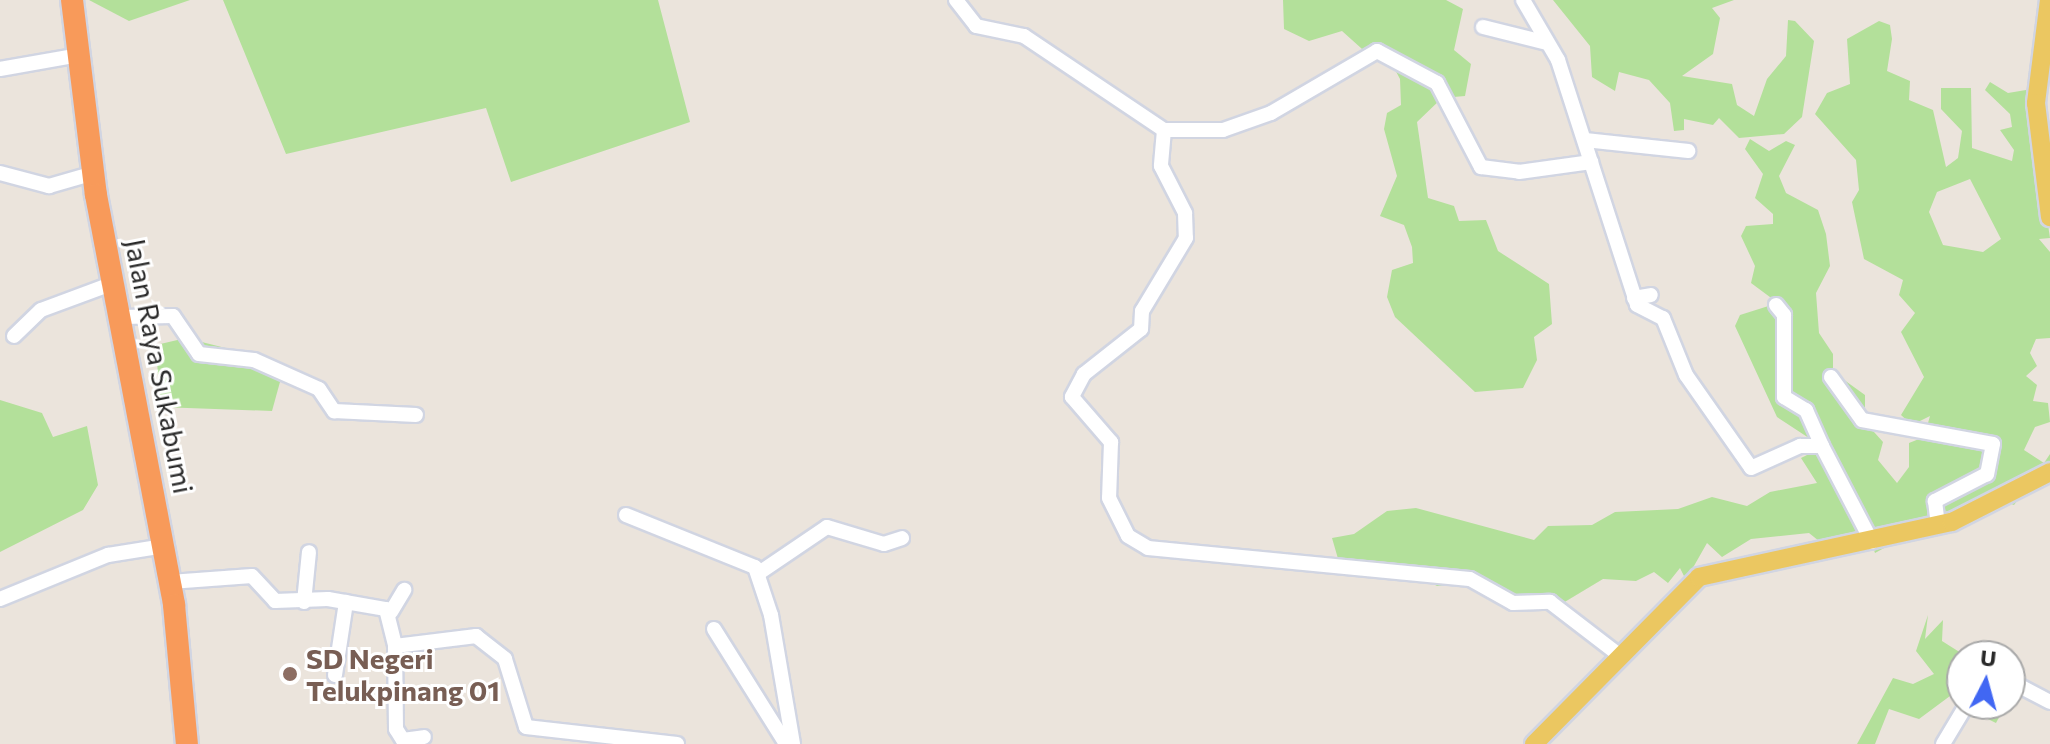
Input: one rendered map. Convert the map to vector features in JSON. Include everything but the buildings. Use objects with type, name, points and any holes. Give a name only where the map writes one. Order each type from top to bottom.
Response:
[{"type":"highway","name":"Jalan Raya Sukabumi","points":[[72,0],[94,173],[170,582],[187,744]]},
{"type":"main road","points":[[2049,0],[2036,103],[2050,217]]},
{"type":"main road","points":[[1534,744],[1680,591],[1708,573],[1872,542],[1938,526],[2050,472]]},
{"type":"street","points":[[956,0],[976,26],[1024,36],[1164,130],[1223,130],[1271,113],[1377,51],[1437,83],[1481,167],[1519,172],[1591,162]]},
{"type":"street","points":[[1523,0],[1547,43],[1585,140],[1634,298],[1663,318],[1686,375],[1751,468],[1800,446],[1822,446]]},
{"type":"street","points":[[1483,27],[1547,43]]},
{"type":"street","points":[[0,69],[79,55]]},
{"type":"street","points":[[1164,130],[1161,166],[1185,213],[1186,238],[1142,311],[1141,329],[1084,374],[1072,397],[1111,442],[1109,498],[1128,536],[1148,548],[1470,579],[1513,603],[1550,602],[1619,655]]},
{"type":"street","points":[[1585,140],[1688,151]]},
{"type":"street","points":[[0,173],[49,186],[94,173]]},
{"type":"street","points":[[14,336],[41,310],[114,283]]},
{"type":"street","points":[[1634,298],[1651,295]]},
{"type":"street","points":[[1776,305],[1784,315],[1784,397],[1806,410],[1872,542]]},
{"type":"street","points":[[121,317],[173,316],[199,354],[254,360],[319,389],[334,411],[416,415]]},
{"type":"street","points":[[1831,377],[1862,420],[1993,444],[1991,471],[1935,501],[1938,526]]},
{"type":"street","points":[[626,515],[759,573]]},
{"type":"street","points":[[759,573],[827,527],[884,544],[902,538]]},
{"type":"street","points":[[0,599],[108,555],[164,546]]},
{"type":"street","points":[[304,602],[309,552]]},
{"type":"street","points":[[759,573],[793,744]]},
{"type":"street","points":[[170,582],[252,576],[273,601],[346,602],[391,612]]},
{"type":"street","points":[[404,590],[391,612],[395,646],[396,729],[403,740],[424,737]]},
{"type":"street","points":[[335,675],[346,602]]},
{"type":"street","points":[[714,629],[786,744]]},
{"type":"street","points":[[395,646],[476,636],[505,659],[526,727],[579,738],[671,743]]},
{"type":"street","points":[[2026,689],[2050,702]]},
{"type":"street","points":[[1943,744],[1957,720]]},
{"type":"green space","points":[[89,0],[190,0],[129,21]]},
{"type":"green space","points":[[223,0],[658,0],[690,122],[511,182],[486,108],[286,154]]},
{"type":"green space","points":[[1283,0],[1446,0],[1463,9],[1454,50],[1471,64],[1465,96],[1442,98],[1417,122],[1428,198],[1454,206],[1459,221],[1486,220],[1498,251],[1549,284],[1552,324],[1534,337],[1537,360],[1523,388],[1475,392],[1395,317],[1387,297],[1392,270],[1413,263],[1412,247],[1404,225],[1380,216],[1397,176],[1384,129],[1387,113],[1401,105],[1400,79],[1392,64],[1371,57],[1342,31],[1309,41],[1284,29]]},
{"type":"green space","points":[[1553,0],[1734,0],[1712,8],[1720,18],[1713,54],[1682,76],[1732,84],[1737,105],[1754,116],[1767,79],[1786,56],[1788,20],[1795,21],[1814,41],[1802,117],[1784,134],[1739,138],[1719,118],[1713,125],[1684,119],[1684,130],[1674,131],[1670,103],[1649,80],[1619,72],[1615,91],[1592,77],[1590,46]]},
{"type":"green space","points":[[1879,21],[1890,25],[1892,39],[1887,71],[1910,81],[1909,100],[1933,110],[1946,167],[1958,158],[1962,131],[1941,109],[1941,88],[1971,88],[1972,148],[2012,161],[2014,150],[2000,130],[2012,127],[2010,114],[1985,90],[1990,82],[2008,93],[2026,90],[2050,238],[2039,239],[2050,252],[2050,338],[2036,339],[2030,353],[2037,366],[2026,376],[2037,385],[2033,401],[2048,403],[2050,422],[2035,427],[2024,450],[2044,463],[2050,454],[2050,472],[2041,479],[2047,484],[2034,478],[2014,505],[1994,498],[1966,513],[1955,509],[1875,553],[1871,542],[1819,541],[1809,533],[1751,539],[1722,557],[1707,543],[1686,580],[1680,568],[1668,583],[1654,572],[1636,581],[1603,579],[1553,609],[1479,584],[1437,586],[1422,578],[1367,569],[1359,577],[1341,569],[1332,538],[1354,534],[1387,511],[1416,508],[1534,540],[1548,526],[1592,525],[1615,512],[1678,509],[1712,497],[1747,506],[1770,492],[1817,483],[1801,458],[1815,451],[1815,442],[1777,417],[1735,326],[1740,315],[1778,303],[1751,283],[1755,266],[1741,236],[1746,226],[1773,224],[1773,214],[1755,198],[1763,174],[1745,149],[1750,139],[1769,151],[1786,141],[1795,145],[1779,176],[1786,193],[1818,210],[1826,234],[1830,266],[1816,293],[1819,333],[1833,354],[1833,372],[1865,395],[1865,422],[1883,442],[1878,460],[1897,483],[1909,467],[1909,443],[1924,437],[1930,416],[1912,425],[1901,415],[1924,377],[1901,332],[1915,313],[1899,295],[1903,280],[1864,259],[1852,202],[1859,190],[1856,160],[1815,114],[1827,93],[1850,84],[1847,39]],"holes":[[[1970,179],[2001,239],[1983,252],[1943,245],[1929,212],[1937,192]]]},
{"type":"green space","points":[[186,338],[269,359],[283,371],[272,411],[160,407],[156,345]]},
{"type":"green space","points":[[0,400],[42,413],[53,437],[87,426],[98,485],[83,510],[0,552]]},
{"type":"green space","points":[[1928,615],[1925,639],[1943,620],[1946,699],[1919,719],[1889,709],[1875,744],[1857,744],[1893,678],[1913,684],[1934,674],[1916,651]]},
{"type":"place","name":"SD Negeri Telukpinang 01","points":[[290,674]]}]
